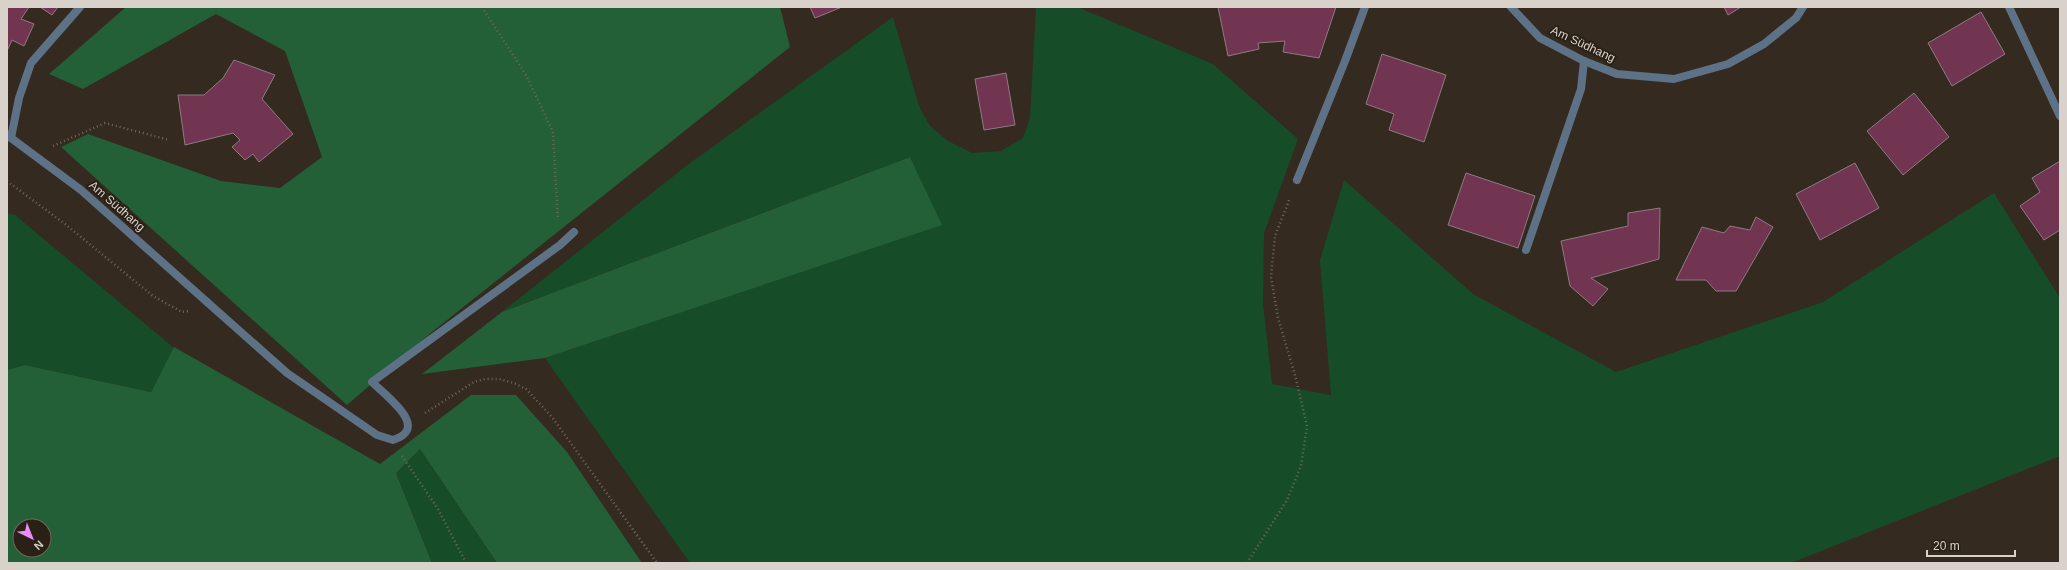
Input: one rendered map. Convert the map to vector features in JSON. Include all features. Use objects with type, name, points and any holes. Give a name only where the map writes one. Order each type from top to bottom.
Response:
[{"type":"street","points":[[9,137],[19,98],[31,63],[80,7]]},
{"type":"street","points":[[1297,180],[1365,7]]},
{"type":"street","name":"Am Südhang","points":[[1511,7],[1540,38],[1584,61],[1617,74],[1674,79],[1728,64],[1764,44],[1796,18],[1803,7]]},
{"type":"street","points":[[2010,7],[2060,116]]},
{"type":"street","points":[[1526,250],[1581,89],[1584,61]]},
{"type":"street","name":"Am Südhang","points":[[9,137],[82,190],[206,302],[287,372],[378,435],[393,440]]},
{"type":"street","points":[[393,440],[405,434],[408,428],[407,419],[398,407],[372,382],[560,244],[574,232]]},
{"type":"path","points":[[482,7],[526,75],[553,132],[560,244]]},
{"type":"path","points":[[38,158],[57,143],[105,122],[169,140]]},
{"type":"path","points":[[1247,563],[1287,500],[1301,466],[1307,426],[1295,375],[1278,318],[1271,277],[1275,236],[1297,180]]},
{"type":"path","points":[[7,181],[65,224],[153,296],[182,312],[200,310],[206,302]]},
{"type":"path","points":[[407,419],[424,414],[474,382],[485,379],[499,379],[514,383],[526,389],[552,417],[657,563]]},
{"type":"path","points":[[393,440],[438,509],[466,563]]},
{"type":"green space","points":[[126,7],[780,7],[790,47],[432,332],[347,405],[61,147],[88,134],[221,181],[280,188],[322,157],[285,51],[216,14],[83,89],[49,74]]},
{"type":"green space","points":[[1036,7],[1077,7],[1213,64],[1298,139],[1264,233],[1263,304],[1272,384],[1331,395],[1320,260],[1344,180],[1473,294],[1616,372],[1823,302],[1994,193],[2060,298],[2060,456],[1791,563],[690,563],[545,358],[941,225],[910,157],[502,312],[686,166],[893,17],[919,106],[930,126],[948,141],[972,153],[1001,151],[1023,138],[1030,118]]},
{"type":"green space","points":[[910,157],[942,225],[545,358],[422,374],[502,312]]},
{"type":"green space","points":[[7,213],[15,215],[174,348],[151,392],[25,365],[7,370]]},
{"type":"green space","points":[[174,347],[380,464],[471,395],[516,395],[567,452],[642,563],[497,563],[420,449],[396,473],[432,563],[7,563],[7,370],[25,365],[151,392]]},
{"type":"green space","points":[[420,449],[497,563],[432,563],[396,473]]},
{"type":"building","points":[[7,7],[29,7],[21,19],[34,24],[24,46],[12,40],[7,51]]},
{"type":"building","points":[[40,7],[58,7],[52,15]]},
{"type":"building","points":[[810,7],[842,7],[815,18]]},
{"type":"building","points":[[1218,7],[1336,7],[1319,58],[1283,52],[1285,41],[1258,43],[1259,49],[1228,56]]},
{"type":"building","points":[[1724,7],[1741,7],[1728,15]]},
{"type":"building","points":[[1981,12],[2005,54],[1952,86],[1928,43]]},
{"type":"building","points":[[1382,54],[1446,75],[1424,142],[1389,130],[1394,114],[1366,104]]},
{"type":"building","points":[[234,60],[275,75],[262,99],[293,134],[259,162],[253,154],[245,160],[232,147],[240,140],[233,133],[185,145],[178,95],[204,95],[223,78]]},
{"type":"building","points":[[1006,73],[1015,125],[984,130],[975,79]]},
{"type":"building","points":[[1914,93],[1949,137],[1903,175],[1867,131]]},
{"type":"building","points":[[2060,161],[2060,230],[2044,240],[2020,206],[2040,192],[2032,178]]},
{"type":"building","points":[[1855,163],[1879,208],[1820,240],[1796,194]]},
{"type":"building","points":[[1466,173],[1535,196],[1518,248],[1448,225]]},
{"type":"building","points":[[1660,208],[1659,259],[1591,278],[1608,289],[1593,306],[1570,286],[1561,241],[1628,226],[1628,213]]},
{"type":"building","points":[[1756,217],[1773,227],[1736,291],[1716,291],[1706,280],[1676,280],[1702,227],[1724,233],[1730,226],[1750,230]]}]
